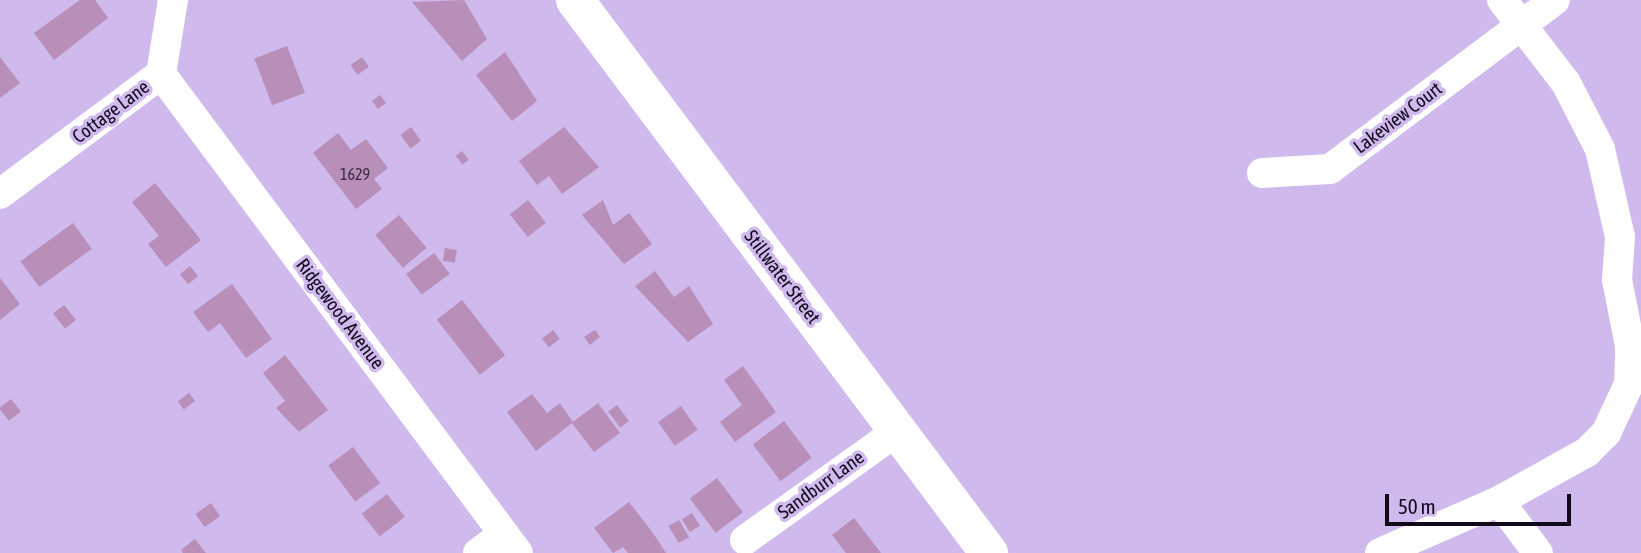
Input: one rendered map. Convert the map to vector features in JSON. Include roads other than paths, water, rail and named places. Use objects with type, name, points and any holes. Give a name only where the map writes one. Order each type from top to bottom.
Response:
[{"type":"street","name":"Cottage Lane","points":[[0,194],[161,75],[173,0]]},
{"type":"street","name":"Stillwater Street","points":[[575,0],[989,553]]},
{"type":"street","points":[[1380,553],[1499,501],[1587,452],[1606,433],[1629,384],[1631,357],[1617,280],[1620,237],[1600,149],[1566,83],[1502,0]]},
{"type":"street","name":"Lakeview Court","points":[[1262,173],[1330,169],[1555,0]]},
{"type":"street","name":"Ridgewood Avenue","points":[[161,75],[511,543]]},
{"type":"street","name":"Sandburr Lane","points":[[745,540],[897,431]]},
{"type":"street","points":[[1499,501],[1538,553]]},
{"type":"street","points":[[478,553],[511,543]]}]
